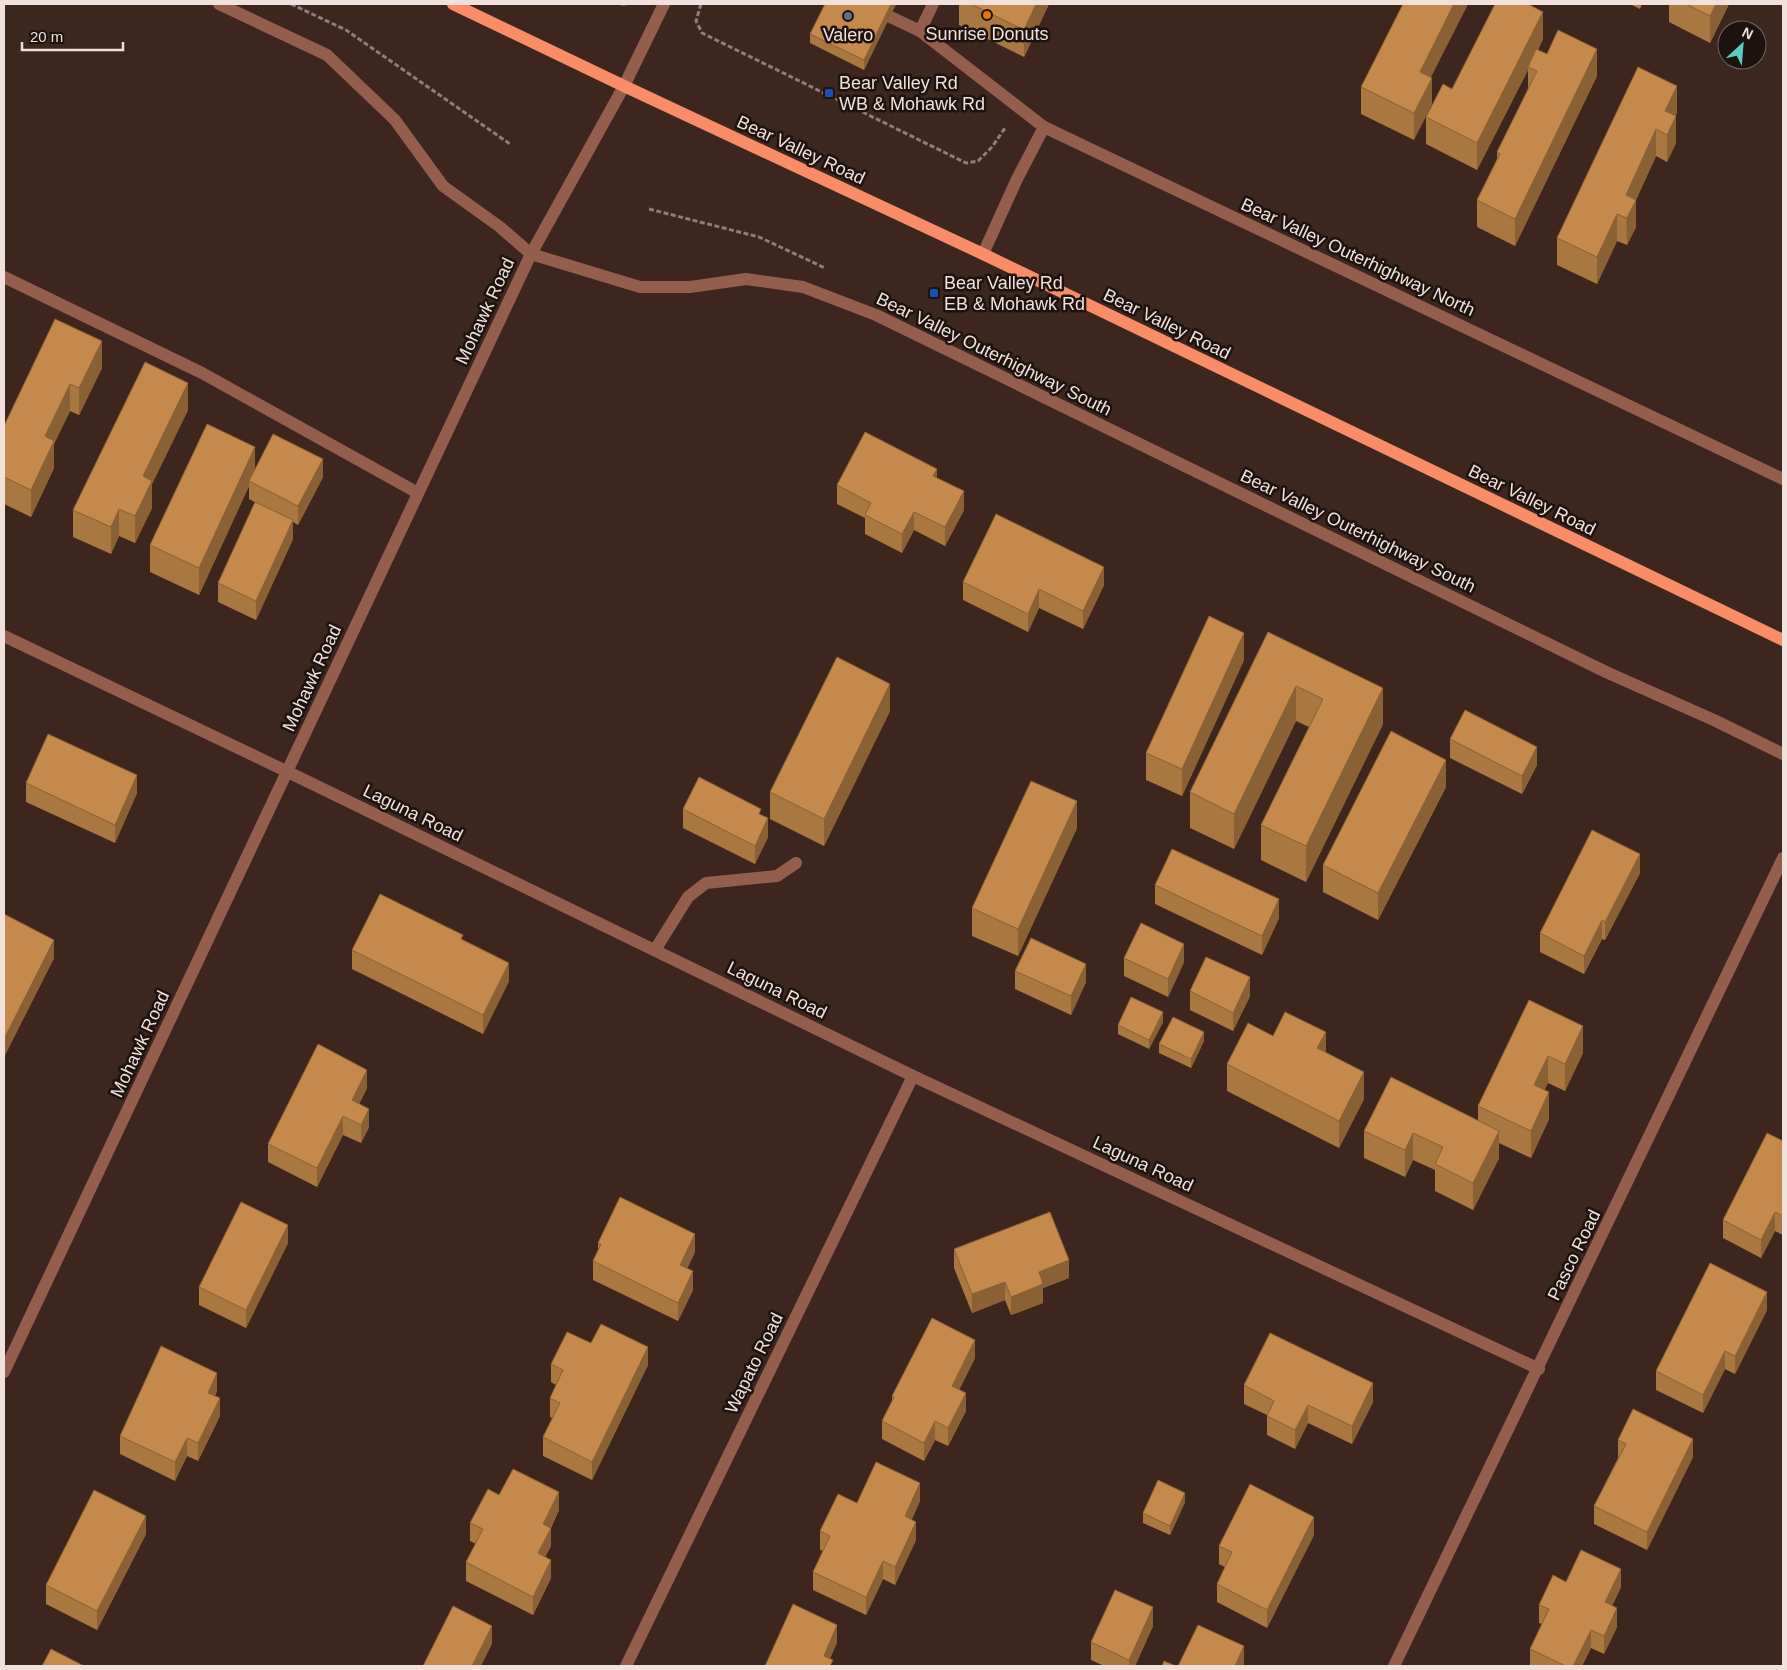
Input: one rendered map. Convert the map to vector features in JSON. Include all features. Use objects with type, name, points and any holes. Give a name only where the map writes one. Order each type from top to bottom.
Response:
[{"type":"main road","name":"Bear Valley Road","points":[[453,4],[983,254],[1783,640]]},
{"type":"street","name":"Bear Valley Outerhighway South","points":[[219,4],[327,55],[395,120],[443,186],[500,227],[531,254],[640,287],[690,287],[746,279],[803,287],[876,315],[1588,664],[1716,720],[1783,754]]},
{"type":"street","name":"Mohawk Road","points":[[4,1372],[531,254],[624,86],[664,4]]},
{"type":"street","name":"Bear Valley Outerhighway North","points":[[863,4],[920,31],[1044,127],[1783,479]]},
{"type":"street","points":[[920,31],[933,4]]},
{"type":"street","points":[[983,254],[1017,179],[1044,127]]},
{"type":"street","points":[[4,277],[202,373],[418,493]]},
{"type":"street","name":"Laguna Road","points":[[4,636],[913,1076],[1539,1369]]},
{"type":"street","name":"Pasco Road","points":[[1394,1666],[1539,1369],[1783,858]]},
{"type":"street","points":[[655,950],[688,897],[706,883],[777,876],[796,863]]},
{"type":"street","name":"Wapato Road","points":[[626,1666],[913,1076]]},
{"type":"path","points":[[291,4],[346,30],[510,144]]},
{"type":"path","points":[[621,4],[629,4]]},
{"type":"path","points":[[701,4],[696,22],[702,34],[966,163],[978,161],[992,147],[1009,122],[1022,111]]},
{"type":"building","points":[[825,4],[891,4],[864,60],[810,34]]},
{"type":"building","points":[[971,4],[1036,4],[1024,30]]},
{"type":"building","points":[[1403,4],[1454,4],[1420,72],[1432,78],[1414,113],[1361,87]]},
{"type":"building","points":[[1495,4],[1528,4],[1543,12],[1477,143],[1426,117],[1443,84],[1452,89]]},
{"type":"building","points":[[1686,4],[1716,4],[1710,16]]},
{"type":"building","points":[[1558,30],[1597,49],[1515,219],[1477,200],[1500,154],[1497,152],[1537,71],[1528,67],[1536,49],[1547,54]]},
{"type":"building","points":[[1638,67],[1677,86],[1665,111],[1676,116],[1667,135],[1656,129],[1626,195],[1636,200],[1627,218],[1617,214],[1597,257],[1557,238]]},
{"type":"building","points":[[55,319],[102,341],[79,388],[70,384],[45,436],[54,441],[31,490],[4,477],[4,426]]},
{"type":"building","points":[[145,362],[188,383],[143,476],[152,481],[135,516],[119,509],[111,527],[73,510]]},
{"type":"building","points":[[207,424],[255,447],[199,568],[150,545]]},
{"type":"building","points":[[865,432],[937,469],[933,476],[964,491],[945,527],[914,512],[902,534],[865,515],[871,503],[837,485]]},
{"type":"building","points":[[273,434],[323,459],[298,506],[249,481]]},
{"type":"building","points":[[255,502],[293,520],[256,601],[218,583]]},
{"type":"building","points":[[996,514],[1104,567],[1083,611],[1039,589],[1028,614],[963,582]]},
{"type":"building","points":[[1209,616],[1244,633],[1182,769],[1146,753]]},
{"type":"building","points":[[1268,632],[1383,688],[1306,846],[1261,825],[1323,699],[1296,686],[1234,814],[1190,792]]},
{"type":"building","points":[[837,657],[890,684],[824,819],[770,792]]},
{"type":"building","points":[[1465,710],[1537,747],[1522,776],[1450,739]]},
{"type":"building","points":[[1391,731],[1446,760],[1378,893],[1323,865]]},
{"type":"building","points":[[48,734],[137,775],[115,825],[26,783]]},
{"type":"building","points":[[699,777],[761,809],[759,814],[768,818],[755,846],[683,809]]},
{"type":"building","points":[[1031,781],[1077,801],[1018,929],[972,908]]},
{"type":"building","points":[[1592,830],[1640,854],[1605,922],[1602,920],[1584,956],[1540,933]]},
{"type":"building","points":[[1172,849],[1279,899],[1262,936],[1155,885]]},
{"type":"building","points":[[380,894],[463,935],[461,939],[509,963],[483,1015],[352,950]]},
{"type":"building","points":[[4,914],[54,940],[5,1037],[4,1036]]},
{"type":"building","points":[[1141,923],[1184,944],[1168,979],[1124,958]]},
{"type":"building","points":[[1031,938],[1086,964],[1071,996],[1015,971]]},
{"type":"building","points":[[1206,957],[1250,977],[1233,1013],[1190,991]]},
{"type":"building","points":[[1131,997],[1163,1012],[1149,1040],[1118,1025]]},
{"type":"building","points":[[1529,1000],[1583,1026],[1565,1064],[1548,1056],[1534,1085],[1549,1092],[1531,1131],[1478,1106]]},
{"type":"building","points":[[1285,1012],[1326,1032],[1317,1048],[1364,1072],[1339,1121],[1227,1064],[1248,1023],[1273,1036]]},
{"type":"building","points":[[1173,1017],[1204,1032],[1191,1059],[1159,1044]]},
{"type":"building","points":[[318,1044],[367,1070],[352,1100],[369,1109],[361,1125],[343,1116],[317,1168],[268,1144]]},
{"type":"building","points":[[1391,1077],[1499,1131],[1473,1183],[1435,1164],[1443,1147],[1413,1133],[1405,1150],[1364,1131]]},
{"type":"building","points":[[1767,1133],[1783,1141],[1783,1216],[1775,1212],[1761,1240],[1723,1220]]},
{"type":"building","points":[[620,1197],[695,1234],[680,1265],[693,1271],[678,1303],[593,1261],[601,1244],[598,1243]]},
{"type":"building","points":[[241,1202],[288,1225],[246,1310],[199,1287]]},
{"type":"building","points":[[1050,1212],[1069,1260],[1039,1272],[1043,1284],[1011,1297],[1005,1282],[972,1294],[954,1249]]},
{"type":"building","points":[[1710,1263],[1767,1292],[1735,1356],[1725,1351],[1703,1395],[1656,1371]]},
{"type":"building","points":[[932,1318],[975,1340],[952,1386],[966,1393],[948,1428],[935,1421],[924,1443],[882,1421],[894,1397],[892,1396]]},
{"type":"building","points":[[601,1324],[648,1347],[592,1462],[543,1437],[560,1403],[550,1398],[563,1370],[551,1364],[567,1332],[591,1343]]},
{"type":"building","points":[[1270,1333],[1373,1383],[1352,1426],[1308,1405],[1295,1430],[1267,1416],[1274,1401],[1244,1385]]},
{"type":"building","points":[[161,1346],[217,1373],[208,1393],[220,1398],[198,1443],[187,1438],[175,1462],[120,1436]]},
{"type":"building","points":[[1633,1409],[1693,1439],[1647,1532],[1594,1506],[1626,1444],[1618,1440]]},
{"type":"building","points":[[876,1462],[920,1483],[905,1516],[916,1522],[895,1567],[883,1561],[866,1597],[813,1572],[830,1536],[820,1531],[838,1494],[857,1503]]},
{"type":"building","points":[[513,1469],[559,1492],[543,1524],[551,1528],[538,1553],[551,1560],[533,1597],[466,1562],[483,1529],[470,1523],[488,1489],[499,1495]]},
{"type":"building","points":[[1158,1480],[1185,1493],[1170,1526],[1143,1513]]},
{"type":"building","points":[[1250,1484],[1314,1517],[1267,1610],[1217,1584],[1232,1552],[1219,1546]]},
{"type":"building","points":[[94,1490],[146,1516],[97,1611],[46,1585]]},
{"type":"building","points":[[1581,1550],[1621,1569],[1605,1602],[1617,1608],[1604,1636],[1591,1630],[1573,1666],[1566,1666],[1530,1649],[1549,1609],[1539,1605],[1553,1575],[1566,1582]]},
{"type":"building","points":[[1115,1590],[1153,1607],[1129,1660],[1091,1642]]},
{"type":"building","points":[[793,1604],[837,1625],[824,1656],[833,1660],[830,1666],[765,1666]]},
{"type":"building","points":[[453,1606],[492,1626],[472,1666],[423,1666]]},
{"type":"building","points":[[1198,1625],[1244,1646],[1235,1666],[1178,1666]]},
{"type":"building","points":[[51,1649],[84,1666],[42,1666]]},
{"type":"building","points":[[1164,1661],[1176,1666],[1162,1666]]},
{"type":"place","name":"Sunrise Donuts","points":[[987,15]]},
{"type":"place","name":"Valero","points":[[848,16]]},
{"type":"place","name":"Bear Valley Rd WB & Mohawk Rd","points":[[829,93]]},
{"type":"place","name":"Bear Valley Rd EB & Mohawk Rd","points":[[934,293]]}]
